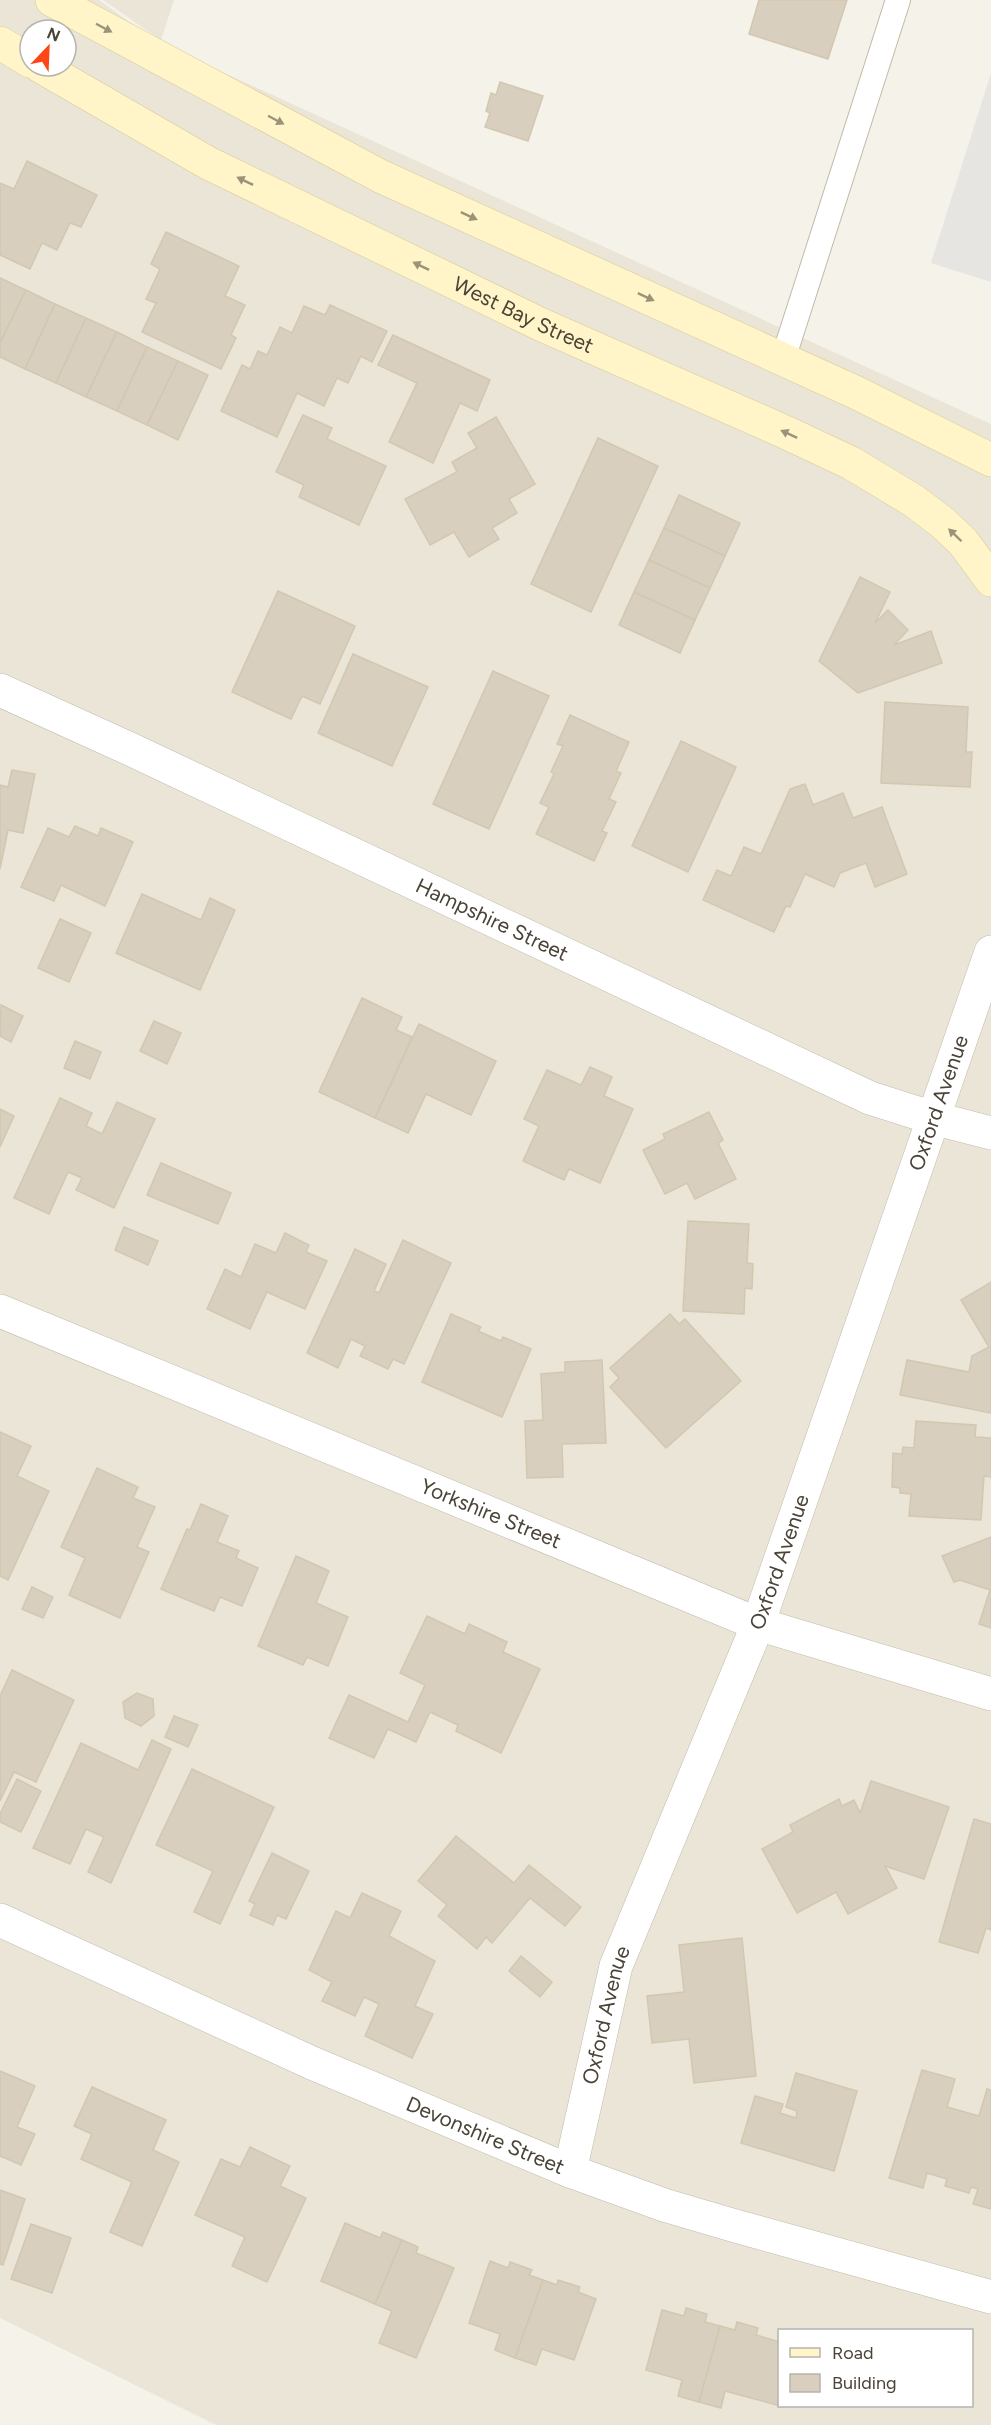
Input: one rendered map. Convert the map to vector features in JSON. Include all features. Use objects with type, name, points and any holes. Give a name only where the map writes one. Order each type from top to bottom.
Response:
[{"type":"main road","points":[[52,0],[380,176],[857,393],[991,460]]},
{"type":"main road","points":[[0,43],[18,53]]},
{"type":"main road","name":"West Bay Street","points":[[61,78],[208,163],[542,325],[851,463],[914,501],[943,523],[963,542],[991,580]]},
{"type":"street","name":"Hampshire Street","points":[[0,690],[870,1098],[991,1133]]},
{"type":"street","name":"Oxford Avenue","points":[[570,2171],[616,1966],[759,1624],[991,952]]},
{"type":"street","name":"Yorkshire Street","points":[[0,1311],[759,1624],[991,1694]]},
{"type":"street","name":"Devonshire Street","points":[[0,1920],[312,2063],[570,2171],[664,2205],[991,2297]]},
{"type":"lane","points":[[783,359],[898,0]]},
{"type":"shaded area","points":[[0,0],[99,0],[159,43],[991,424],[991,2425],[216,2425],[0,2318]]},
{"type":"shaded area","points":[[103,0],[174,0],[161,40]]},
{"type":"shaded area","points":[[991,73],[991,282],[931,263]]},
{"type":"building","points":[[759,0],[847,0],[828,59],[749,34]]},
{"type":"building","points":[[500,82],[543,96],[528,141],[485,127],[490,113],[486,111],[491,93],[496,95]]},
{"type":"building","points":[[27,161],[97,195],[81,227],[70,223],[57,250],[42,243],[30,269],[0,255],[0,183],[14,189]]},
{"type":"building","points":[[166,232],[239,266],[225,296],[245,305],[231,335],[236,338],[221,369],[142,332],[156,303],[146,299],[160,269],[151,264]]},
{"type":"building","points":[[0,278],[26,290],[0,343]]},
{"type":"building","points":[[26,290],[55,304],[25,369],[0,357],[0,343]]},
{"type":"building","points":[[55,304],[86,318],[56,383],[25,369]]},
{"type":"building","points":[[330,305],[387,331],[372,362],[361,356],[348,383],[337,378],[324,406],[297,393],[277,437],[221,411],[242,365],[250,369],[258,351],[267,355],[280,327],[292,333],[304,306],[325,315]]},
{"type":"building","points":[[86,318],[117,332],[86,397],[56,383]]},
{"type":"building","points":[[117,332],[147,347],[117,411],[86,397]]},
{"type":"building","points":[[393,335],[490,380],[477,411],[460,403],[433,463],[389,442],[417,383],[378,365]]},
{"type":"building","points":[[147,347],[178,361],[147,425],[117,411]]},
{"type":"building","points":[[178,361],[208,375],[178,440],[147,425]]},
{"type":"building","points":[[303,415],[332,428],[327,439],[386,466],[359,525],[299,497],[304,485],[276,472]]},
{"type":"building","points":[[496,417],[535,484],[509,499],[517,513],[492,528],[499,539],[469,557],[454,532],[430,545],[405,499],[457,472],[452,462],[477,448],[468,433]]},
{"type":"building","points":[[598,438],[658,466],[591,612],[531,584]]},
{"type":"building","points":[[679,495],[740,523],[725,556],[664,528]]},
{"type":"building","points":[[664,528],[725,556],[710,588],[649,560]]},
{"type":"building","points":[[649,560],[710,588],[695,620],[634,592]]},
{"type":"building","points":[[860,577],[890,592],[875,623],[888,610],[908,630],[894,645],[931,631],[942,663],[858,693],[819,661]]},
{"type":"building","points":[[278,591],[355,626],[320,704],[302,696],[291,719],[232,692]]},
{"type":"building","points":[[634,592],[695,620],[680,653],[619,625]]},
{"type":"building","points":[[353,654],[428,687],[392,766],[318,733]]},
{"type":"building","points":[[493,671],[549,696],[489,829],[433,804]]},
{"type":"building","points":[[885,702],[968,707],[966,752],[972,752],[970,787],[881,783]]},
{"type":"building","points":[[570,715],[629,742],[616,771],[621,773],[609,799],[616,802],[602,831],[607,833],[594,861],[536,834],[549,807],[540,803],[554,774],[551,772],[563,746],[557,744]]},
{"type":"building","points":[[681,741],[736,767],[688,872],[632,846]]},
{"type":"building","points":[[12,770],[35,774],[23,833],[8,830],[0,869],[0,785],[8,787]]},
{"type":"building","points":[[805,784],[813,805],[843,793],[853,818],[882,807],[907,874],[875,887],[866,863],[840,873],[834,887],[805,874],[790,907],[786,906],[774,932],[703,900],[717,870],[731,876],[744,847],[761,854],[790,789]]},
{"type":"building","points":[[75,826],[98,836],[101,828],[133,842],[105,906],[61,885],[54,901],[21,887],[48,828],[69,837]]},
{"type":"building","points":[[142,894],[201,920],[210,898],[235,910],[200,990],[116,953]]},
{"type":"building","points":[[60,919],[91,933],[69,982],[38,968]]},
{"type":"building","points":[[362,998],[402,1017],[396,1030],[412,1037],[375,1118],[319,1092]]},
{"type":"building","points":[[1,1005],[23,1016],[11,1042],[0,1036]]},
{"type":"building","points":[[154,1021],[181,1033],[167,1064],[140,1051]]},
{"type":"building","points":[[419,1024],[496,1061],[471,1115],[426,1094],[408,1133],[375,1118]]},
{"type":"building","points":[[75,1041],[101,1052],[90,1079],[64,1068]]},
{"type":"building","points":[[590,1067],[612,1077],[604,1096],[633,1109],[600,1183],[569,1169],[564,1180],[523,1161],[539,1126],[524,1119],[547,1070],[581,1085]]},
{"type":"building","points":[[60,1098],[92,1113],[86,1126],[102,1134],[117,1102],[155,1119],[114,1208],[76,1190],[82,1178],[68,1172],[49,1214],[14,1198]]},
{"type":"building","points":[[0,1109],[14,1116],[0,1147]]},
{"type":"building","points":[[709,1112],[723,1140],[718,1143],[736,1179],[695,1199],[687,1183],[665,1194],[643,1150],[665,1139],[663,1134]]},
{"type":"building","points":[[161,1163],[231,1193],[218,1224],[147,1195]]},
{"type":"building","points":[[688,1221],[749,1224],[747,1263],[753,1264],[752,1289],[745,1288],[744,1314],[683,1311]]},
{"type":"building","points":[[124,1227],[158,1241],[148,1265],[115,1250]]},
{"type":"building","points":[[285,1233],[309,1245],[306,1252],[327,1261],[305,1309],[267,1292],[250,1329],[207,1309],[225,1269],[241,1277],[255,1244],[276,1253]]},
{"type":"building","points":[[403,1240],[451,1263],[404,1364],[393,1359],[388,1369],[360,1356],[365,1346],[351,1339],[338,1368],[307,1353],[355,1249],[386,1264],[374,1291],[379,1293]]},
{"type":"building","points":[[991,1282],[991,1413],[900,1395],[907,1360],[969,1372],[972,1356],[989,1347],[961,1300]]},
{"type":"building","points":[[451,1314],[481,1327],[478,1331],[501,1341],[503,1337],[531,1349],[502,1417],[422,1382]]},
{"type":"building","points":[[670,1314],[679,1324],[685,1319],[741,1381],[666,1448],[610,1387],[619,1378],[610,1368]]},
{"type":"building","points":[[602,1360],[606,1443],[562,1444],[563,1477],[527,1478],[525,1421],[543,1420],[541,1374],[565,1372],[565,1362]]},
{"type":"building","points":[[916,1421],[976,1425],[975,1437],[991,1438],[991,1477],[984,1476],[981,1520],[909,1516],[911,1494],[900,1493],[900,1488],[892,1487],[893,1453],[902,1454],[903,1447],[914,1448]]},
{"type":"building","points":[[0,1432],[31,1446],[17,1476],[49,1491],[8,1580],[0,1576]]},
{"type":"building","points":[[97,1468],[138,1487],[133,1498],[155,1507],[137,1547],[149,1552],[120,1618],[69,1595],[85,1558],[61,1547]]},
{"type":"building","points":[[201,1504],[228,1516],[217,1542],[239,1551],[236,1558],[258,1568],[242,1606],[220,1597],[214,1611],[161,1589],[187,1529],[190,1530]]},
{"type":"building","points":[[991,1537],[991,1628],[979,1624],[990,1590],[960,1580],[954,1582],[942,1556]]},
{"type":"building","points":[[296,1556],[329,1571],[316,1603],[348,1617],[328,1666],[307,1657],[303,1665],[258,1646]]},
{"type":"building","points":[[32,1587],[53,1597],[43,1618],[22,1609]]},
{"type":"building","points":[[427,1616],[465,1634],[469,1624],[507,1642],[503,1652],[540,1669],[501,1753],[456,1731],[458,1725],[430,1712],[416,1742],[388,1729],[374,1758],[329,1738],[349,1695],[408,1722],[425,1685],[400,1673]]},
{"type":"building","points":[[12,1670],[74,1700],[36,1782],[14,1772],[0,1801],[0,1696]]},
{"type":"building","points":[[137,1693],[153,1699],[154,1716],[141,1726],[125,1718],[123,1702]]},
{"type":"building","points":[[174,1716],[198,1725],[188,1747],[165,1737]]},
{"type":"building","points":[[152,1740],[171,1749],[111,1883],[88,1872],[104,1837],[86,1829],[70,1864],[33,1848],[81,1743],[138,1770]]},
{"type":"building","points":[[192,1769],[274,1807],[220,1924],[194,1912],[213,1871],[156,1845]]},
{"type":"building","points":[[17,1779],[41,1791],[21,1832],[0,1822],[0,1814]]},
{"type":"building","points":[[871,1781],[949,1807],[924,1879],[885,1866],[897,1888],[848,1914],[836,1892],[797,1913],[762,1849],[793,1832],[790,1825],[839,1799],[842,1806],[854,1800],[860,1813]]},
{"type":"building","points":[[974,1819],[991,1824],[991,1930],[986,1928],[978,1953],[939,1942]]},
{"type":"building","points":[[456,1836],[514,1883],[529,1865],[581,1907],[565,1926],[530,1898],[492,1943],[486,1937],[477,1949],[438,1916],[447,1905],[418,1881]]},
{"type":"building","points":[[272,1853],[309,1871],[286,1919],[277,1915],[273,1925],[250,1915],[255,1904],[249,1901]]},
{"type":"building","points":[[362,1893],[401,1911],[389,1936],[435,1961],[415,2006],[433,2014],[412,2058],[365,2036],[379,2004],[364,1997],[355,2016],[322,2001],[332,1982],[309,1970],[336,1911],[350,1918]]},
{"type":"building","points":[[742,1938],[756,2076],[694,2083],[689,2039],[652,2043],[647,1996],[684,1992],[679,1945]]},
{"type":"building","points":[[521,1956],[552,1982],[540,1997],[509,1971]]},
{"type":"building","points":[[922,2070],[955,2079],[947,2107],[979,2116],[987,2089],[991,2090],[991,2209],[973,2204],[978,2189],[971,2187],[969,2193],[945,2186],[947,2179],[927,2173],[923,2188],[889,2178]]},
{"type":"building","points":[[0,2071],[35,2086],[17,2127],[35,2134],[21,2165],[0,2156]]},
{"type":"building","points":[[796,2073],[857,2091],[834,2171],[741,2143],[755,2096],[783,2104],[780,2113],[796,2118],[797,2111],[786,2107]]},
{"type":"building","points":[[92,2087],[166,2120],[153,2150],[179,2162],[142,2246],[110,2232],[132,2182],[81,2159],[92,2134],[74,2126]]},
{"type":"building","points":[[250,2147],[290,2166],[280,2186],[306,2198],[267,2282],[232,2266],[245,2237],[195,2215],[221,2159],[240,2167]]},
{"type":"building","points":[[0,2190],[25,2199],[3,2265],[0,2264]]},
{"type":"building","points":[[345,2223],[380,2238],[383,2232],[402,2240],[375,2304],[321,2281]]},
{"type":"building","points":[[31,2224],[71,2238],[52,2293],[11,2279]]},
{"type":"building","points":[[402,2240],[418,2247],[416,2253],[454,2268],[416,2358],[379,2343],[392,2311],[375,2304]]},
{"type":"building","points":[[490,2261],[508,2268],[510,2262],[532,2270],[529,2275],[543,2280],[515,2358],[495,2350],[500,2334],[469,2323]]},
{"type":"building","points":[[543,2280],[557,2285],[558,2280],[580,2287],[578,2292],[596,2299],[574,2360],[542,2349],[536,2365],[515,2358]]},
{"type":"building","points":[[686,2308],[707,2314],[705,2322],[720,2326],[699,2402],[678,2396],[682,2380],[646,2370],[662,2310],[684,2316]]},
{"type":"building","points":[[737,2322],[758,2328],[756,2335],[778,2341],[778,2405],[725,2391],[721,2408],[699,2402],[720,2326],[735,2330]]}]
